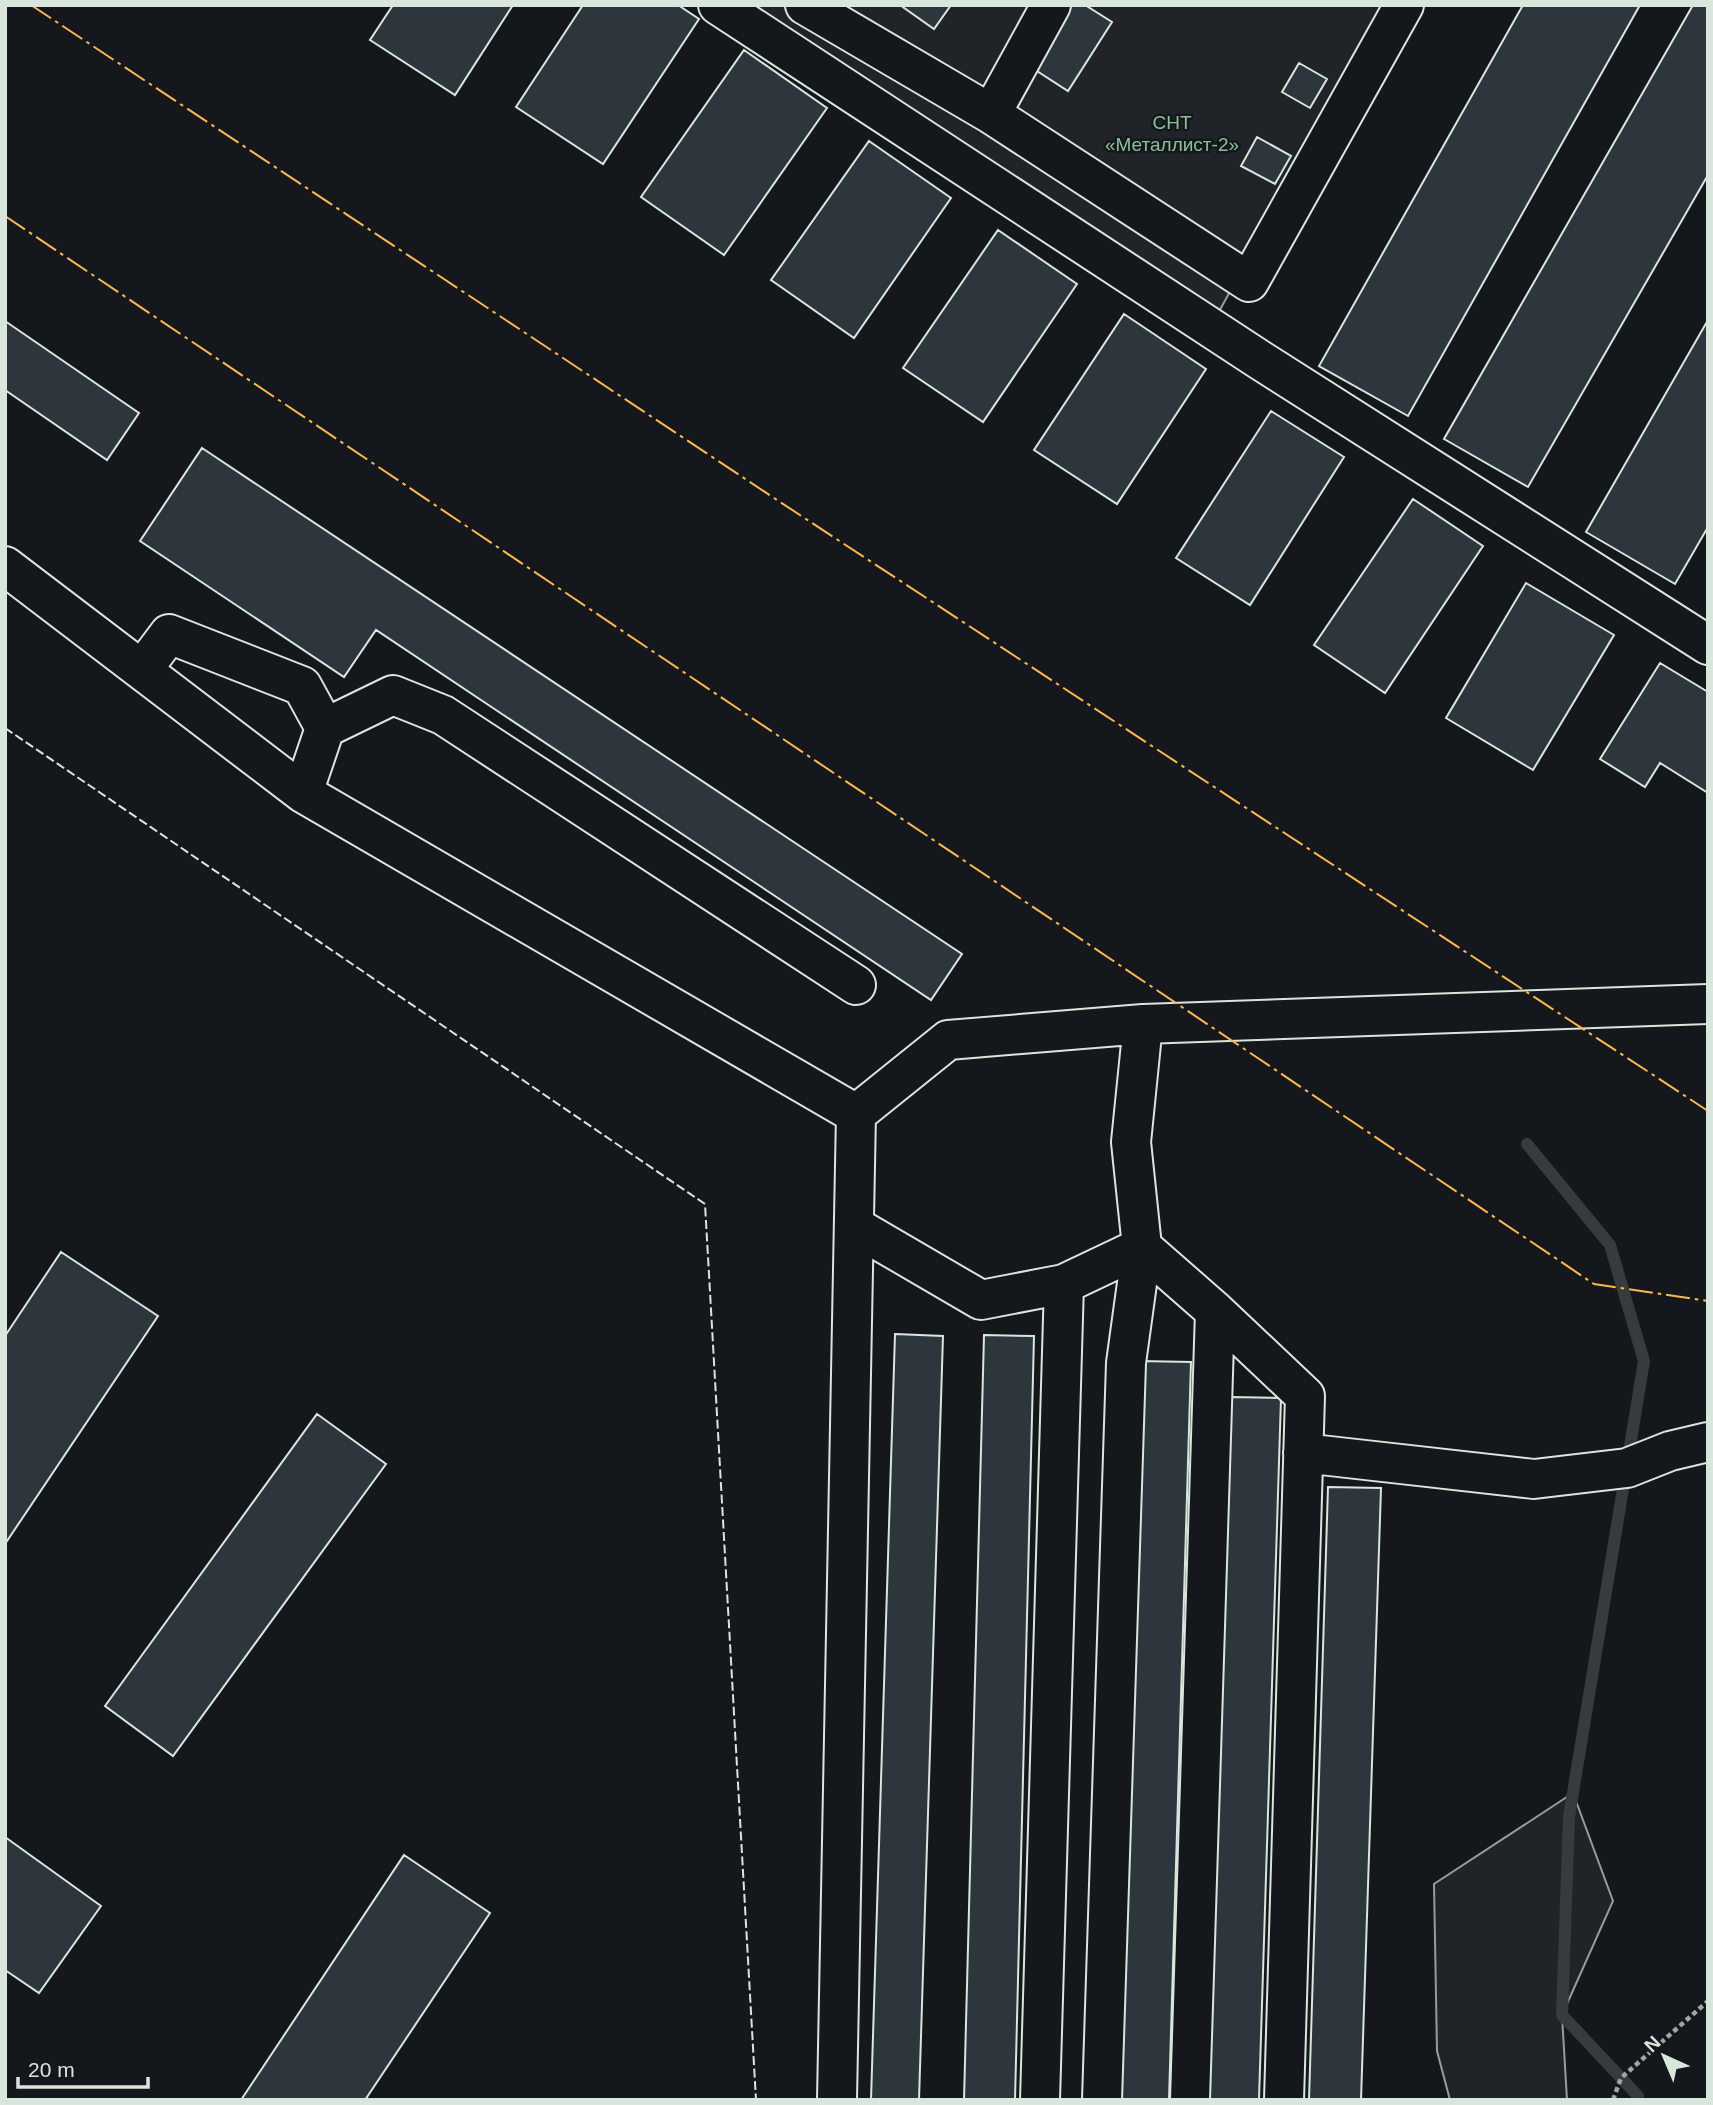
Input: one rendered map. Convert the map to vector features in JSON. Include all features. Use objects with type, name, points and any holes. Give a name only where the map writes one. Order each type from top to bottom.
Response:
[{"type":"lane","points":[[718,5],[1270,366],[1708,645]]},
{"type":"lane","points":[[805,5],[990,114],[1250,282],[1404,5]]},
{"type":"lane","points":[[990,114],[1051,5]]},
{"type":"lane","points":[[5,566],[303,793],[856,1114]]},
{"type":"lane","points":[[142,670],[169,634],[302,686],[325,728]]},
{"type":"lane","points":[[303,793],[325,728],[393,695],[443,715],[856,985]]},
{"type":"lane","points":[[856,1114],[948,1040],[1143,1024],[1708,1004]]},
{"type":"lane","points":[[1102,2100],[1126,1363],[1142,1247],[1131,1142],[1143,1024]]},
{"type":"lane","points":[[837,2100],[856,1114]]},
{"type":"lane","points":[[854,1226],[981,1300],[1064,1284],[1142,1247]]},
{"type":"lane","points":[[1142,1247],[1305,1395],[1284,2100]]},
{"type":"lane","points":[[1040,2100],[1064,1284]]},
{"type":"lane","points":[[1190,2100],[1215,1311]]},
{"type":"lane","points":[[1303,1453],[1534,1479],[1626,1468],[1670,1451],[1708,1442]]},
{"type":"path","points":[[1613,2100],[1620,2078],[1708,2001]]},
{"type":"green space","name":"СНТ «Металлист-2»","points":[[751,5],[1389,5],[1217,315]]},
{"type":"green space","points":[[1573,1793],[1613,1901],[1562,2015],[1567,2100],[1450,2100],[1437,2051],[1434,1884]]},
{"type":"building","points":[[393,5],[513,5],[455,95],[370,40]]},
{"type":"building","points":[[583,5],[678,5],[699,19],[603,164],[516,107]]},
{"type":"building","points":[[900,5],[951,5],[934,29]]},
{"type":"building","points":[[1059,5],[1085,5],[1112,22],[1068,91],[1023,62]]},
{"type":"building","points":[[1523,5],[1640,5],[1408,416],[1319,366]]},
{"type":"building","points":[[1693,5],[1708,5],[1708,175],[1528,487],[1444,439]]},
{"type":"building","points":[[744,50],[827,108],[724,255],[641,197]]},
{"type":"building","points":[[1299,63],[1327,79],[1310,108],[1282,92]]},
{"type":"building","points":[[1257,137],[1291,156],[1275,184],[1241,166]]},
{"type":"building","points":[[869,141],[951,198],[854,338],[771,280]]},
{"type":"building","points":[[998,230],[1077,284],[983,422],[903,368]]},
{"type":"building","points":[[1124,314],[1206,369],[1117,504],[1034,450]]},
{"type":"building","points":[[1708,320],[1708,527],[1675,584],[1586,532]]},
{"type":"building","points":[[5,321],[139,413],[107,460],[5,390]]},
{"type":"building","points":[[1271,411],[1344,457],[1250,605],[1176,558]]},
{"type":"building","points":[[202,448],[962,954],[931,1000],[376,630],[344,677],[140,541]]},
{"type":"building","points":[[1413,499],[1483,546],[1385,693],[1314,645]]},
{"type":"building","points":[[1526,583],[1614,635],[1533,770],[1446,718]]},
{"type":"building","points":[[1660,663],[1708,692],[1708,793],[1660,763],[1645,787],[1600,759]]},
{"type":"building","points":[[61,1252],[158,1316],[5,1544],[5,1336]]},
{"type":"building","points":[[895,1334],[943,1336],[919,2100],[871,2100]]},
{"type":"building","points":[[984,1335],[1034,1336],[1015,2100],[964,2100]]},
{"type":"building","points":[[1139,1361],[1191,1362],[1169,2100],[1117,2100]]},
{"type":"building","points":[[1230,1397],[1281,1398],[1259,2100],[1208,2100]]},
{"type":"building","points":[[317,1414],[386,1464],[173,1756],[105,1706]]},
{"type":"building","points":[[1328,1487],[1381,1488],[1361,2100],[1309,2100]]},
{"type":"building","points":[[5,1837],[101,1906],[39,1993],[5,1970]]},
{"type":"building","points":[[404,1855],[490,1913],[365,2100],[241,2100]]},
{"type":"waterway","points":[[1527,1144],[1610,1245],[1644,1361],[1569,1817],[1562,2015],[1638,2096],[1637,2100]]},
{"type":"fence","points":[[5,728],[705,1204],[756,2100]]},
{"type":"power","points":[[31,5],[774,498],[1708,1111]]},
{"type":"power","points":[[5,216],[1594,1284],[1708,1301]]}]
